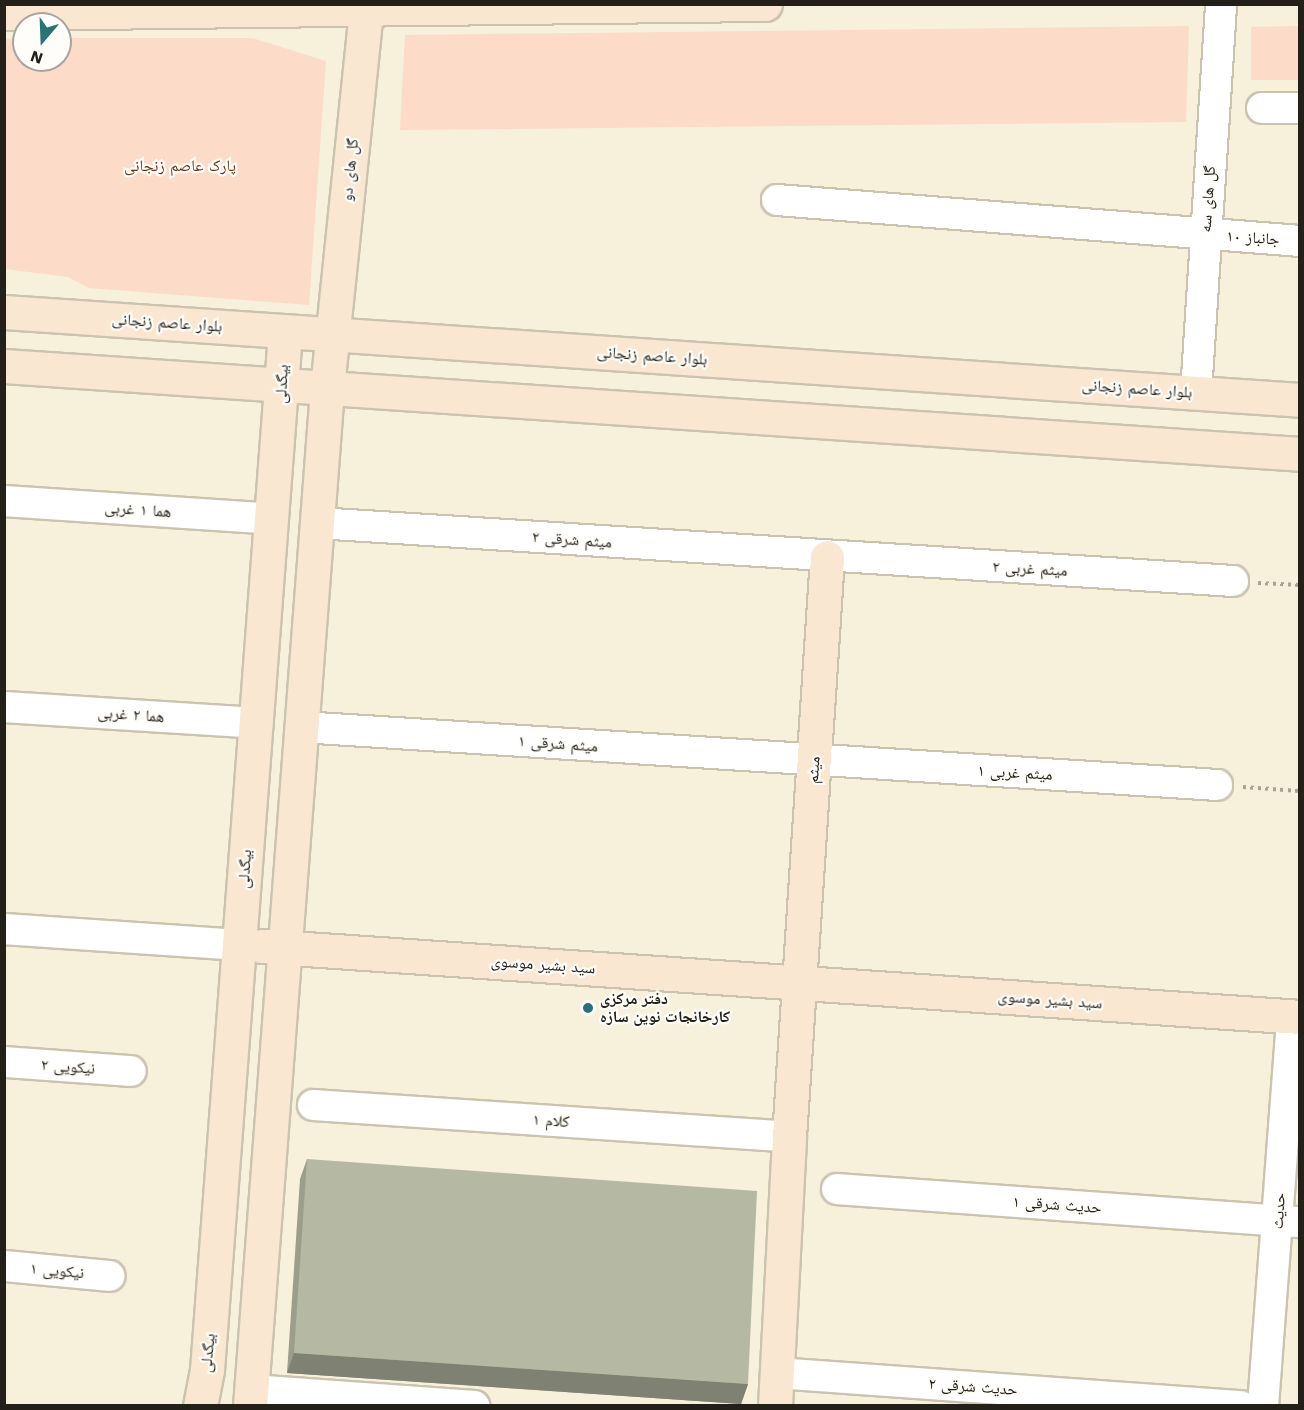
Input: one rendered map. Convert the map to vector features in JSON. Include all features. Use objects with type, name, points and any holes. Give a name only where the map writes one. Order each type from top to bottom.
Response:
[{"type":"main road","points":[[4,13],[367,6],[765,4]]},
{"type":"main road","name":"گل های دو","points":[[332,335],[367,6]]},
{"type":"main road","name":"بلوار عاصم زنجانی","points":[[4,312],[1299,400]]},
{"type":"main road","name":"بیگدلی","points":[[200,1406],[207,1370],[285,332]]},
{"type":"main road","points":[[250,1398],[332,335]]},
{"type":"main road","points":[[4,366],[1299,454]]},
{"type":"main road","name":"میثم","points":[[801,983],[827,557]]},
{"type":"main road","name":"سید بشیر موسوی","points":[[239,945],[1296,1016]]},
{"type":"main road","points":[[775,1406],[789,1137],[801,983]]},
{"type":"street","name":"گل های سه","points":[[1196,393],[1221,4]]},
{"type":"street","points":[[1262,108],[1299,108]]},
{"type":"street","name":"جانباز ۱۰","points":[[777,200],[1299,241]]},
{"type":"street","name":"هما ۱ غربی","points":[[4,501],[272,519]]},
{"type":"street","name":"میثم شرقی ۲","points":[[317,524],[827,557]]},
{"type":"street","name":"میثم غربی ۲","points":[[827,557],[1233,581]]},
{"type":"street","name":"هما ۲ غربی","points":[[4,707],[257,723]]},
{"type":"street","name":"میثم شرقی ۱","points":[[301,727],[814,761]]},
{"type":"street","name":"میثم غربی ۱","points":[[814,761],[1217,784]]},
{"type":"street","points":[[4,929],[239,945]]},
{"type":"street","name":"حدیث","points":[[1263,1406],[1289,1221],[1296,1016]]},
{"type":"street","name":"نیکویی ۲","points":[[4,1062],[132,1071]]},
{"type":"street","name":"کلام ۱","points":[[313,1105],[789,1137]]},
{"type":"street","name":"حدیث شرقی ۱","points":[[837,1189],[1289,1221]]},
{"type":"street","name":"نیکویی ۱","points":[[4,1266],[110,1276]]},
{"type":"street","name":"حدیث شرقی ۲","points":[[777,1373],[1241,1406]]},
{"type":"street","points":[[250,1398],[458,1405]]},
{"type":"path","points":[[1233,581],[1299,585]]},
{"type":"path","points":[[1217,784],[1299,791]]},
{"type":"green space","points":[[1189,26],[1186,122],[400,130],[405,35]]},
{"type":"green space","points":[[1299,26],[1299,80],[1251,80],[1251,27]]},
{"type":"green space","name":"پارک عاصم زنجانی","points":[[72,38],[252,38],[326,61],[309,305],[89,288],[68,277],[5,269],[5,39],[12,39],[12,72],[72,72]]},
{"type":"building","points":[[307,1159],[757,1191],[748,1384],[294,1353]]},
{"type":"place","name":"دفتر مرکزی کارخانجات نوین سازه","points":[[588,1008]]}]
